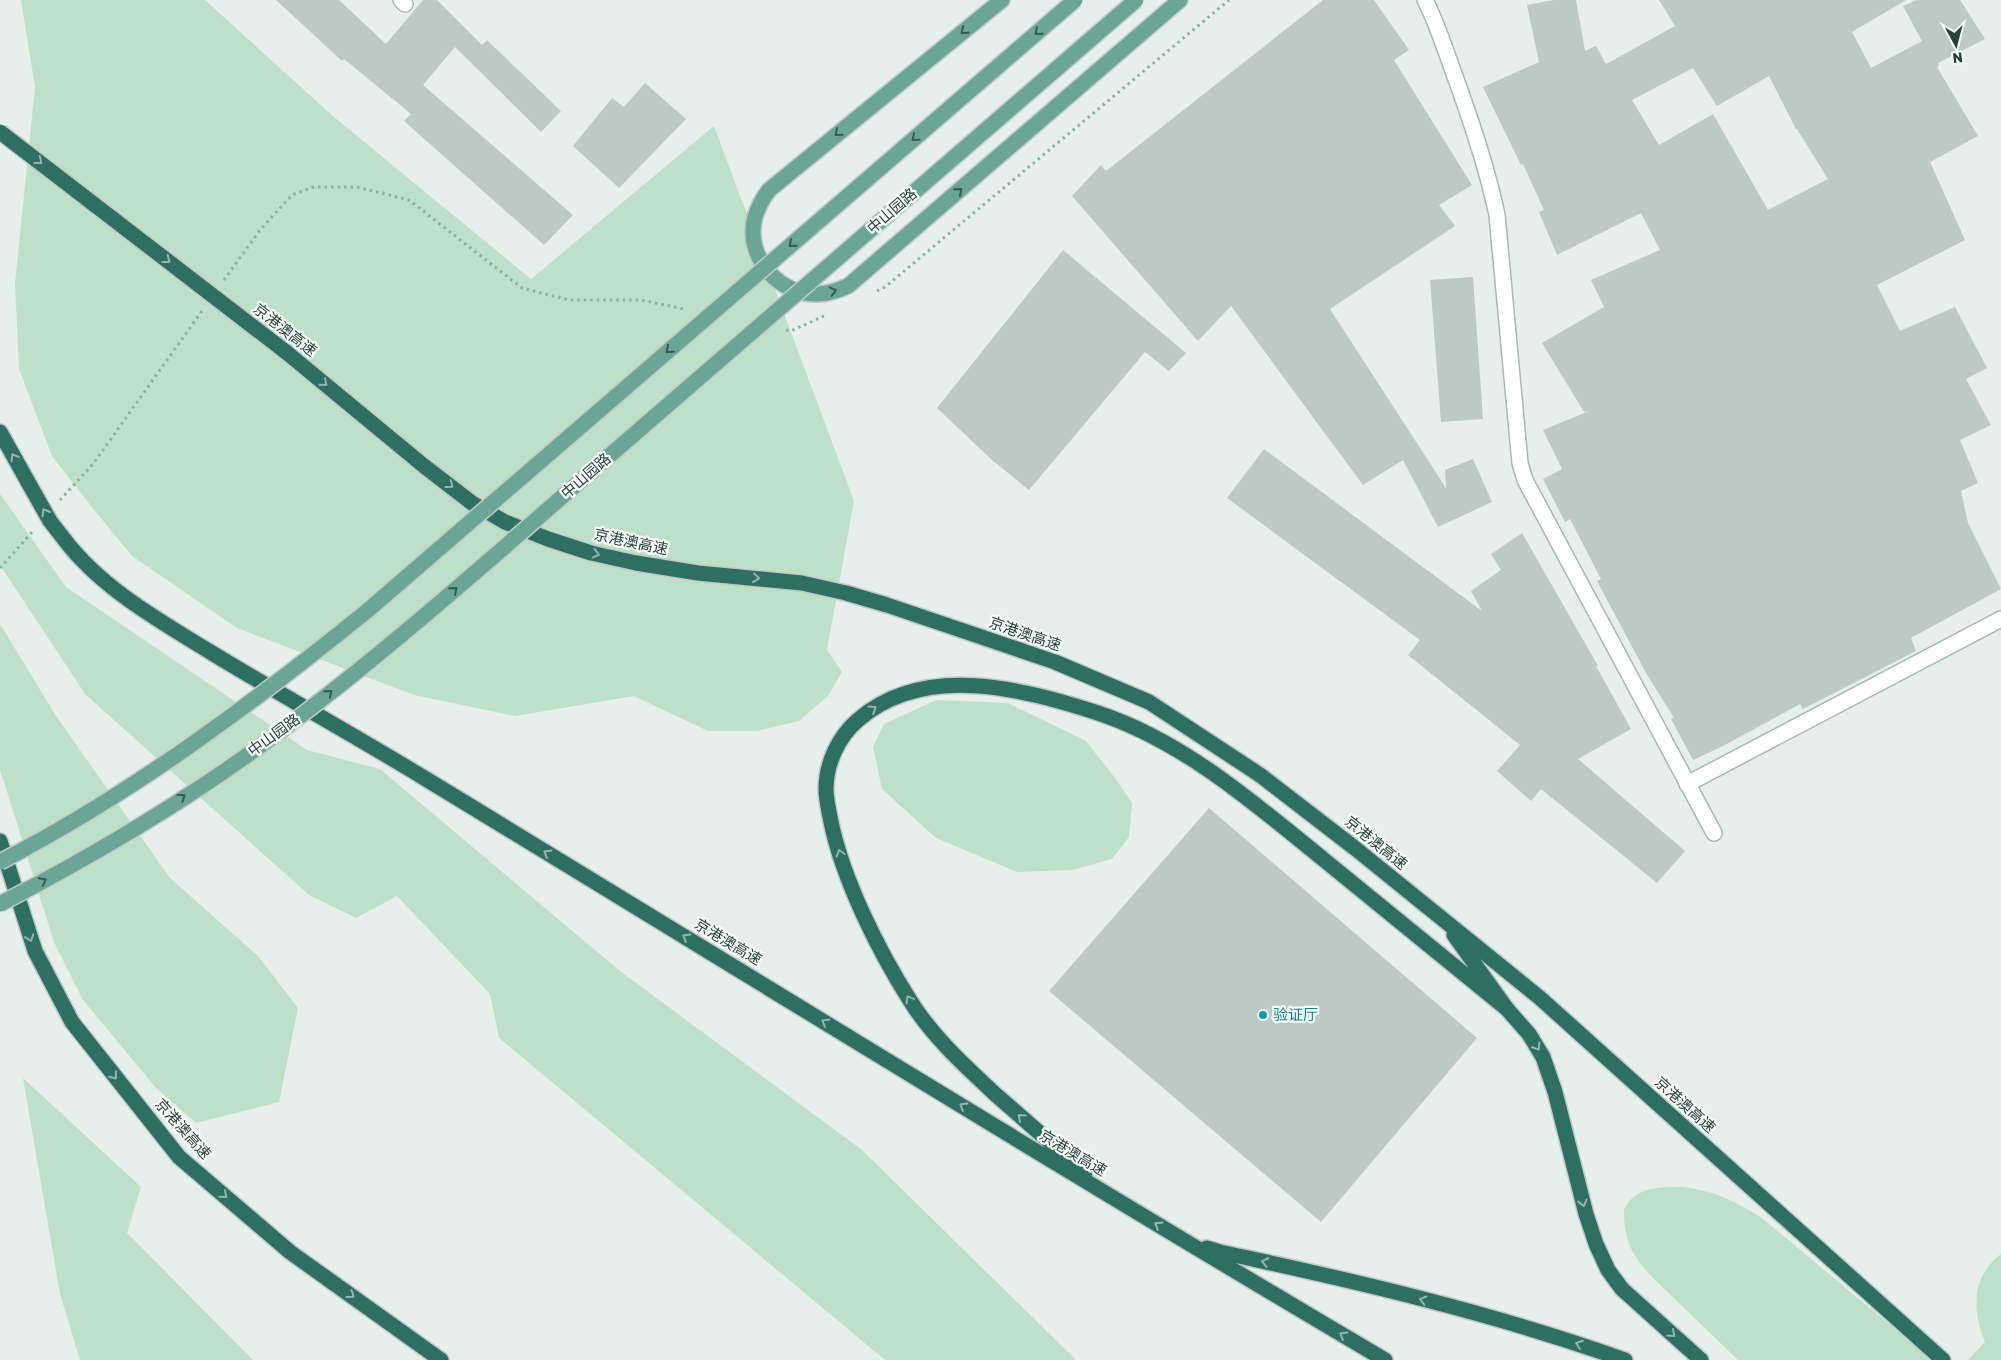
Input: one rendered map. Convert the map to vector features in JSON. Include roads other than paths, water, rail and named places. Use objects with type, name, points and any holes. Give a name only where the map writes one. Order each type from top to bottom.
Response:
[{"type":"highway","name":"京港澳高速","points":[[0,132],[286,352],[424,466],[472,502],[513,526],[591,552],[636,563],[698,573],[802,583],[887,605],[1055,662],[1149,702],[1260,774],[1540,998],[1943,1360]]},
{"type":"highway","name":"京港澳高速","points":[[0,432],[50,521],[74,552],[107,582],[142,609],[360,739],[1176,1237],[1385,1360]]},
{"type":"highway","points":[[1124,1205],[1042,1136],[954,1056],[912,1004],[872,933],[834,836],[826,790],[828,771],[836,748],[849,728],[866,713],[888,700],[912,691],[937,686],[972,686],[1044,698],[1099,714],[1145,731],[1184,754],[1230,786],[1295,836],[1507,1009]]},
{"type":"highway","name":"京港澳高速","points":[[0,841],[35,951],[72,1022],[179,1157],[290,1252],[441,1360]]},
{"type":"highway","points":[[1442,919],[1507,1009],[1529,1034],[1543,1057],[1555,1092],[1586,1214],[1596,1244],[1608,1270],[1622,1289],[1701,1360]]},
{"type":"highway","points":[[1176,1237],[1220,1252],[1374,1286],[1570,1340],[1625,1360]]},
{"type":"main road","points":[[1002,0],[769,190],[760,203],[754,218],[753,234],[756,250],[763,264],[773,277],[786,287],[801,292],[817,294],[833,292],[848,286],[1180,0]]},
{"type":"main road","points":[[0,862],[93,809],[170,761],[239,712],[304,662],[382,598],[1075,0]]},
{"type":"main road","name":"中山园路","points":[[0,904],[67,869],[160,813],[244,757],[319,702],[451,592],[1136,0]]},
{"type":"street","points":[[1425,0],[1436,23],[1483,155],[1497,215],[1520,463],[1525,480],[1714,833]]},
{"type":"street","points":[[1687,784],[2001,619]]},
{"type":"place","name":"验证厅","points":[[1263,1015]]}]
